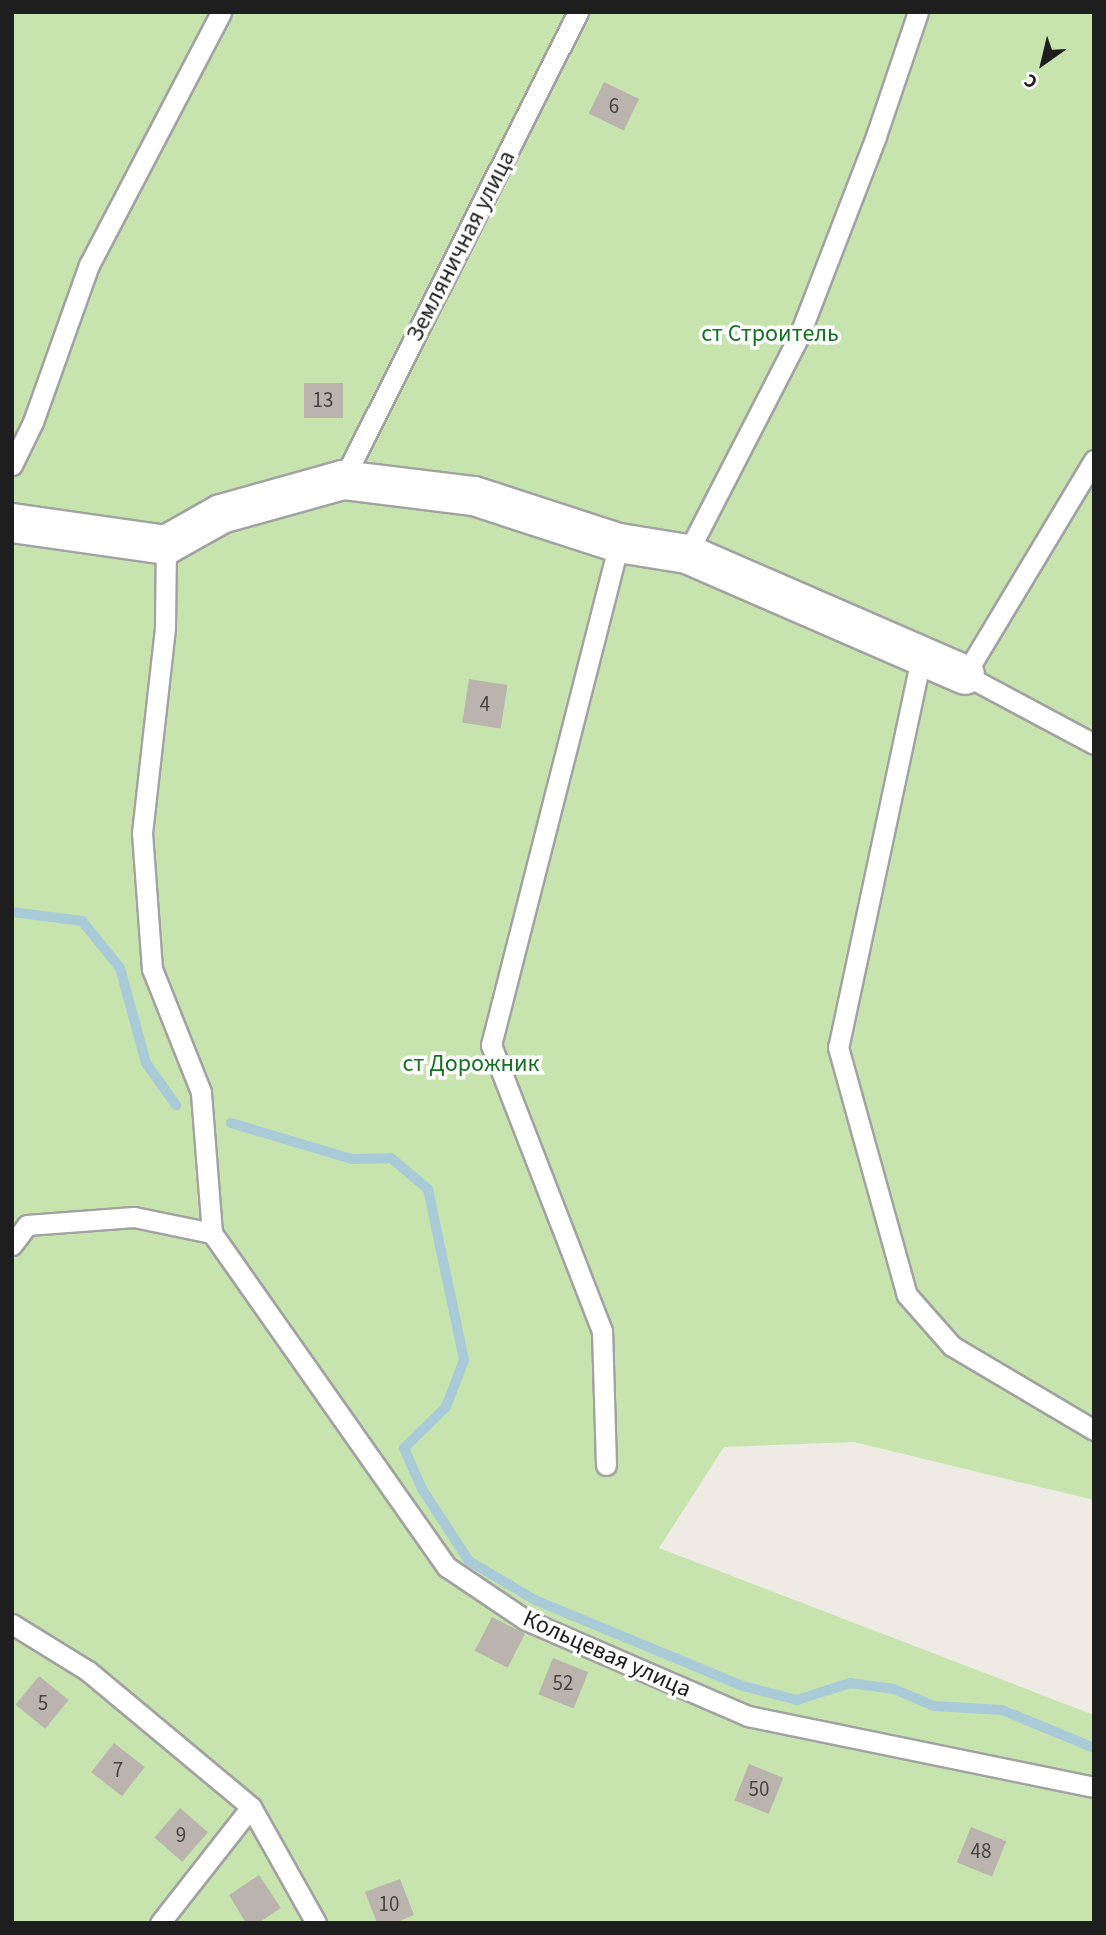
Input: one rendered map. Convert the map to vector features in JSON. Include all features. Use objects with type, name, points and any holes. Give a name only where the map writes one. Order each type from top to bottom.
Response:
[{"type":"street","points":[[12,523],[166,545],[221,514],[343,480],[474,496],[619,543],[687,554],[965,675]]},
{"type":"lane","points":[[12,465],[33,422],[89,265],[220,12]]},
{"type":"lane","name":"Земляничная улица","points":[[343,480],[578,12]]},
{"type":"lane","points":[[687,554],[799,337],[876,136],[918,12]]},
{"type":"lane","points":[[1094,460],[965,675],[1094,744]]},
{"type":"lane","points":[[606,1465],[602,1331],[491,1045],[619,543]]},
{"type":"lane","points":[[12,1245],[27,1225],[134,1217],[212,1233],[201,1092],[152,969],[142,833],[165,627],[166,545]]},
{"type":"lane","points":[[921,658],[838,1047],[907,1295],[952,1346],[1094,1430]]},
{"type":"lane","name":"Кольцевая улица","points":[[212,1233],[447,1567],[526,1620],[748,1716],[1094,1787]]},
{"type":"lane","points":[[12,1624],[88,1671],[251,1807],[316,1923]]},
{"type":"lane","points":[[160,1923],[251,1807]]},
{"type":"green space","name":"ст Дорожник","points":[[12,12],[1094,12],[1094,1500],[854,1442],[724,1447],[659,1548],[1094,1715],[1094,1923],[12,1923]]},
{"type":"building","points":[[604,82],[639,99],[624,131],[589,113]]},
{"type":"building","points":[[304,383],[343,383],[343,418],[304,418]]},
{"type":"building","points":[[469,679],[508,685],[501,729],[462,722]]},
{"type":"building","points":[[492,1617],[525,1634],[508,1668],[475,1651]]},
{"type":"building","points":[[553,1658],[588,1672],[574,1708],[538,1694]]},
{"type":"building","points":[[39,1676],[69,1700],[45,1729],[16,1705]]},
{"type":"building","points":[[114,1743],[145,1767],[122,1796],[91,1772]]},
{"type":"building","points":[[749,1764],[783,1778],[769,1814],[734,1800]]},
{"type":"building","points":[[180,1808],[208,1832],[182,1862],[154,1837]]},
{"type":"building","points":[[971,1827],[1006,1841],[992,1876],[957,1862]]},
{"type":"building","points":[[259,1875],[281,1908],[258,1923],[246,1923],[229,1895]]},
{"type":"building","points":[[400,1879],[414,1915],[395,1923],[377,1923],[365,1892]]},
{"type":"waterway","points":[[12,912],[82,921],[120,968],[146,1063],[176,1105]]},
{"type":"waterway","points":[[231,1123],[352,1159],[391,1158],[428,1189],[464,1360],[446,1407],[404,1448],[422,1489],[469,1561],[535,1600],[743,1686],[797,1700],[850,1683],[894,1689],[934,1706],[1002,1710],[1094,1748]]},
{"type":"park label","name":"ст Строитель","points":[[770,334]]}]
